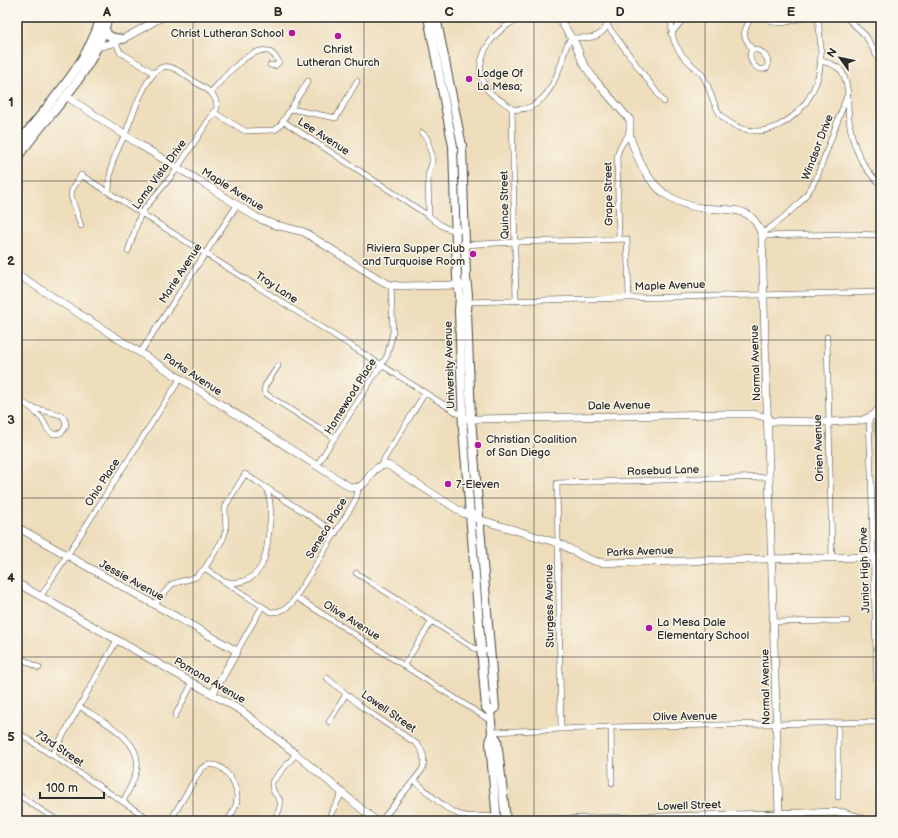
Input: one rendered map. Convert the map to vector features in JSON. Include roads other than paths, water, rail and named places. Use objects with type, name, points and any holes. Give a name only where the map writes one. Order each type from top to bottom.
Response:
[{"type":"main road","points":[[17,145],[66,85],[89,48],[101,17]]},
{"type":"main road","points":[[17,158],[84,71],[98,47],[108,17]]},
{"type":"main road","name":"University Avenue","points":[[428,17],[453,146],[460,230]]},
{"type":"main road","name":"University Avenue","points":[[436,17],[462,146],[460,230],[462,285],[459,302],[462,416],[469,515],[486,651],[495,708],[490,711],[492,732],[490,743],[497,820]]},
{"type":"main road","points":[[105,28],[106,33],[109,36],[120,41]]},
{"type":"main road","name":"University Avenue","points":[[462,285],[468,302],[467,311],[471,419],[486,651]]},
{"type":"main road","name":"University Avenue","points":[[492,732],[498,740],[506,821]]},
{"type":"street","points":[[89,48],[120,41],[162,17]]},
{"type":"street","points":[[526,17],[513,21],[499,30],[488,44],[482,60],[482,78],[486,88],[494,97],[508,104],[512,109],[521,110],[529,108],[543,99],[556,78],[567,44],[571,38],[595,37],[602,32],[610,17]]},
{"type":"street","name":"Normal Avenue","points":[[561,17],[562,24],[576,45],[583,63],[594,79],[630,120],[629,134],[642,167],[653,182],[677,201],[702,208],[736,209],[752,217],[760,227],[762,235],[770,477],[779,813]]},
{"type":"street","points":[[672,17],[671,34],[673,41],[682,55],[703,76],[720,114],[732,124],[748,130],[764,131],[775,128],[795,114],[807,101],[814,89],[821,61],[818,17]]},
{"type":"street","points":[[671,34],[686,17]]},
{"type":"street","points":[[751,17],[744,31],[744,37],[752,49]]},
{"type":"street","points":[[765,17],[769,21],[775,23],[783,23],[804,17]]},
{"type":"street","points":[[846,17],[866,36],[881,64]]},
{"type":"street","points":[[607,25],[664,102]]},
{"type":"street","points":[[120,41],[120,52],[154,73]]},
{"type":"street","points":[[210,92],[242,60],[256,52],[262,50],[273,54],[279,62],[275,66],[270,65]]},
{"type":"street","points":[[821,61],[833,64],[841,69],[846,78],[852,137],[857,153],[868,172],[881,185]]},
{"type":"street","points":[[109,192],[109,180],[112,164],[132,113],[142,92],[154,73],[159,69],[164,67],[172,68],[213,94],[217,102],[217,108],[213,112]]},
{"type":"street","points":[[283,121],[308,81]]},
{"type":"street","points":[[291,109],[336,118],[357,81]]},
{"type":"street","name":"Windsor Drive","points":[[762,235],[796,208],[811,190],[848,92]]},
{"type":"street","name":"Maple Avenue","points":[[66,96],[262,220],[304,232],[375,278],[391,285],[400,286],[462,285]]},
{"type":"street","name":"Quince Street","points":[[512,109],[516,301]]},
{"type":"street","name":"Lee Avenue","points":[[213,112],[245,131],[274,130],[278,128],[283,121],[429,216],[446,229],[460,230]]},
{"type":"street","name":"Loma Vista Drive","points":[[128,251],[141,213],[178,168],[213,112]]},
{"type":"street","points":[[422,133],[427,138],[432,156],[432,163],[428,176],[429,216]]},
{"type":"street","name":"Grape Street","points":[[629,134],[620,147],[617,156],[619,239],[627,239],[629,298]]},
{"type":"street","name":"Troy Lane","points":[[81,226],[71,196],[72,190],[81,175],[462,416]]},
{"type":"street","name":"Marie Avenue","points":[[140,353],[204,253],[237,205]]},
{"type":"street","points":[[762,235],[881,235]]},
{"type":"street","points":[[460,245],[619,239]]},
{"type":"street","name":"Parks Avenue","points":[[17,274],[350,487],[358,488]]},
{"type":"street","name":"Homewood Place","points":[[317,465],[387,356],[393,335],[391,285]]},
{"type":"street","name":"Maple Avenue","points":[[459,302],[881,292]]},
{"type":"street","name":"Orien Avenue","points":[[827,337],[832,558]]},
{"type":"street","points":[[278,366],[265,386],[264,391],[266,394],[335,438]]},
{"type":"street","name":"Ohio Place","points":[[41,596],[180,379]]},
{"type":"street","name":"Seneca Place","points":[[296,596],[336,533],[357,496],[358,488],[364,485],[376,468],[383,465],[384,459],[425,393]]},
{"type":"street","points":[[17,399],[30,407],[42,419],[48,430],[53,434],[58,434],[64,430],[66,421],[61,415],[30,407]]},
{"type":"street","points":[[868,418],[874,415],[881,406]]},
{"type":"street","name":"Dale Avenue","points":[[462,416],[471,419],[754,414],[768,419],[829,422],[863,420],[868,418]]},
{"type":"street","name":"Junior High Drive","points":[[868,418],[874,557],[878,722]]},
{"type":"street","name":"Parks Avenue","points":[[383,465],[388,465],[469,515],[558,543],[586,559],[604,564],[772,558],[874,557]]},
{"type":"street","points":[[154,605],[172,584],[196,577],[205,568],[223,539],[226,530],[226,505],[245,474],[336,533]]},
{"type":"street","name":"Rosebud Lane","points":[[557,483],[770,477]]},
{"type":"street","name":"Sturgess Avenue","points":[[557,483],[561,728]]},
{"type":"street","points":[[223,581],[236,583],[247,580],[255,575],[261,568],[266,554],[271,514],[270,497],[267,488]]},
{"type":"street","name":"Jessie Avenue","points":[[17,527],[66,556],[237,651]]},
{"type":"street","points":[[205,568],[271,612],[279,612],[286,609],[296,596]]},
{"type":"street","points":[[356,573],[474,648],[486,651]]},
{"type":"street","name":"Pomona Avenue","points":[[17,583],[213,693],[250,716],[376,821]]},
{"type":"street","name":"Olive Avenue","points":[[296,596],[491,721]]},
{"type":"street","points":[[213,693],[262,607]]},
{"type":"street","points":[[404,665],[432,621]]},
{"type":"street","points":[[774,622],[847,621]]},
{"type":"street","points":[[52,755],[117,640]]},
{"type":"street","points":[[17,656],[39,668]]},
{"type":"street","name":"Lowell Street","points":[[326,678],[362,708],[419,746],[424,756],[424,765],[422,770],[381,821]]},
{"type":"street","points":[[175,716],[193,682]]},
{"type":"street","points":[[329,722],[346,694]]},
{"type":"street","points":[[80,706],[125,736],[134,748],[137,757],[137,767],[135,776],[123,802]]},
{"type":"street","name":"Olive Avenue","points":[[492,732],[561,728],[878,722]]},
{"type":"street","points":[[838,723],[838,797]]},
{"type":"street","points":[[611,727],[612,783]]},
{"type":"street","name":"73rd Street","points":[[17,732],[152,821]]},
{"type":"street","points":[[274,821],[280,810],[281,803],[280,798],[273,790],[272,782],[296,754]]},
{"type":"street","points":[[170,821],[191,784],[203,767],[208,764],[215,764],[228,774],[236,786],[237,798],[234,810],[227,821]]},
{"type":"street","points":[[414,780],[441,804],[458,814],[466,816],[491,816],[497,820],[506,821]]},
{"type":"street","points":[[327,821],[342,793]]},
{"type":"street","points":[[17,794],[58,821]]},
{"type":"street","name":"Lowell Street","points":[[518,821],[841,812],[862,819]]},
{"type":"place","name":"Christ Lutheran School","points":[[292,33]]},
{"type":"place","name":"Christ Lutheran Church","points":[[338,36]]},
{"type":"place","name":"Lodge Of La Mesa;","points":[[469,79]]},
{"type":"place","name":"Riviera Supper Club and Turquoise Room","points":[[473,254]]},
{"type":"place","name":"Christian Coalition of San Diego","points":[[478,445]]},
{"type":"place","name":"7-Eleven","points":[[448,484]]},
{"type":"place","name":"La Mesa Dale Elementary School","points":[[649,628]]}]
